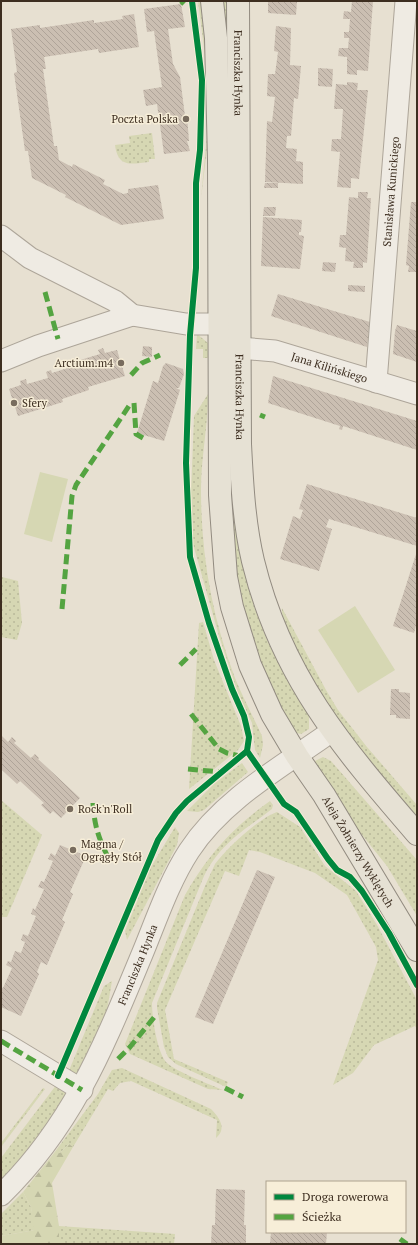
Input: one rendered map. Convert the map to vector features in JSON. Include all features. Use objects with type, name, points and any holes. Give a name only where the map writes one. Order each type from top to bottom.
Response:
[{"type":"main road","name":"Franciszka Hynka","points":[[212,1],[217,59],[220,501],[226,577],[232,607],[250,665],[272,714],[297,756]]},
{"type":"main road","name":"Franciszka Hynka","points":[[238,1],[240,444],[243,501],[253,561],[264,598],[279,639],[296,675],[332,731]]},
{"type":"main road","points":[[332,731],[363,771],[417,834]]},
{"type":"main road","name":"Aleja Żołnierzy Wyklętych","points":[[297,756],[324,795],[417,950]]},
{"type":"street","name":"Stanisława Kunickiego","points":[[376,382],[406,1]]},
{"type":"street","points":[[1,236],[30,258],[115,301],[132,315]]},
{"type":"street","points":[[1,361],[38,346],[132,315],[186,324],[219,324]]},
{"type":"street","name":"Jana Kilińskiego","points":[[240,348],[275,351],[417,394]]},
{"type":"street","name":"Franciszka Hynka","points":[[1,1195],[19,1178],[46,1143],[82,1090],[101,1051],[169,888],[189,851],[201,835],[238,799],[332,731]]},
{"type":"street","points":[[1,1041],[82,1090]]},
{"type":"green space","points":[[198,1],[202,1],[207,55],[205,56]]},
{"type":"green space","points":[[221,1],[226,1],[229,57],[226,49]]},
{"type":"green space","points":[[206,75],[209,131],[201,199],[207,135]]},
{"type":"green space","points":[[152,133],[155,159],[149,159],[149,162],[131,164],[122,161],[119,158],[115,145],[130,143],[129,136]]},
{"type":"green space","points":[[197,334],[208,343],[209,358],[203,358],[203,349],[196,349]]},
{"type":"green space","points":[[208,394],[201,490],[203,538],[209,586],[220,632],[235,678],[262,736],[263,745],[260,758],[255,750],[252,723],[237,690],[219,636],[193,544],[191,493],[194,416]]},
{"type":"green space","points":[[40,472],[68,479],[52,542],[24,534]]},
{"type":"green space","points":[[232,484],[242,558],[254,606],[267,640],[281,668],[309,716],[309,729],[301,734],[292,732],[256,653],[235,577],[228,485]]},
{"type":"green space","points":[[2,577],[18,581],[22,623],[17,640],[1,637]]},
{"type":"green space","points":[[355,606],[395,670],[358,693],[318,630]]},
{"type":"green space","points":[[282,608],[338,710],[367,747],[417,805],[417,816],[363,753],[330,709],[315,686],[301,662],[290,637],[283,619]]},
{"type":"green space","points":[[203,622],[214,660],[241,726],[244,741],[238,750],[189,789],[199,623]]},
{"type":"green space","points":[[323,757],[331,761],[417,860],[417,916],[387,866],[342,810],[315,767],[315,761]]},
{"type":"green space","points":[[242,763],[248,772],[204,810],[198,812],[187,811],[215,783]]},
{"type":"green space","points":[[1,800],[42,835],[7,917],[1,917]]},
{"type":"green space","points":[[270,801],[273,805],[272,809],[242,831],[225,846],[204,876],[152,1003],[156,1034],[163,1058],[177,1070],[223,1090],[208,1089],[130,1054],[125,1044],[185,895],[203,867],[222,843],[256,811]]},
{"type":"green space","points":[[277,812],[300,827],[325,866],[356,891],[377,925],[417,1000],[417,1029],[415,1026],[374,1045],[353,1073],[333,1085],[378,960],[376,947],[347,895],[315,873],[260,852],[249,850],[239,876],[225,871],[165,1010],[174,1059],[228,1082],[226,1087],[176,1064],[168,1057],[164,1047],[157,1003],[215,864],[244,834],[261,820]]},
{"type":"green space","points":[[175,827],[179,833],[177,845],[127,940],[125,931],[151,867]]},
{"type":"green space","points":[[112,981],[106,1016],[80,1071],[76,1073],[68,1073],[104,986]]},
{"type":"green space","points":[[122,1068],[211,1109],[217,1116],[222,1127],[219,1135],[216,1138],[217,1120],[131,1081],[120,1083],[113,1091],[108,1089],[73,1147],[69,1144],[60,1153],[54,1153],[98,1094],[112,1070]]},
{"type":"green space","points":[[57,1084],[65,1093],[65,1096],[38,1139],[1,1183],[1,1158]]},
{"type":"green space","points":[[43,1088],[45,1089],[1,1147],[1,1143]]},
{"type":"green space","points":[[69,1144],[73,1147],[52,1183],[59,1226],[59,1244],[35,1244],[31,1207],[23,1192],[54,1153],[60,1153]]},
{"type":"green space","points":[[23,1192],[31,1207],[35,1230],[1,1236],[1,1214]]},
{"type":"green space","points":[[59,1226],[175,1234],[174,1244],[59,1244]]},
{"type":"green space","points":[[35,1230],[35,1244],[1,1244],[1,1236]]},
{"type":"building","points":[[268,1],[297,1],[296,15],[268,13]]},
{"type":"building","points":[[352,1],[373,1],[368,71],[357,70],[357,75],[347,74],[347,57],[338,56],[339,48],[348,48],[349,38],[344,38],[344,32],[349,32],[350,19],[343,19],[344,11],[351,12]]},
{"type":"building","points":[[181,4],[185,27],[168,29],[173,64],[180,77],[185,116],[187,116],[189,141],[187,141],[190,151],[164,154],[157,104],[146,106],[143,90],[162,87],[154,31],[147,32],[144,9]]},
{"type":"building","points":[[134,14],[139,47],[99,53],[98,49],[44,57],[46,69],[43,69],[54,146],[57,146],[59,160],[72,167],[73,164],[105,180],[103,184],[123,194],[128,193],[128,189],[158,185],[164,219],[121,225],[65,197],[66,195],[32,178],[28,151],[25,151],[14,73],[17,72],[11,29],[40,25],[40,28],[94,20],[94,23],[123,19],[122,16]]},
{"type":"building","points":[[276,26],[291,28],[290,65],[301,66],[298,99],[294,98],[291,136],[287,136],[286,148],[297,149],[296,161],[303,162],[303,184],[265,182],[267,121],[272,122],[275,97],[267,96],[268,74],[275,74],[278,52],[274,51]]},
{"type":"building","points":[[318,68],[333,69],[332,87],[318,86]]},
{"type":"building","points":[[347,82],[358,83],[357,90],[368,90],[359,179],[351,178],[351,188],[337,187],[340,152],[331,151],[332,139],[341,139],[343,109],[334,109],[336,84],[347,85]]},
{"type":"building","points":[[265,183],[278,183],[278,188],[264,188]]},
{"type":"building","points":[[358,192],[368,192],[367,198],[371,198],[367,263],[363,262],[363,268],[353,268],[354,262],[345,261],[346,248],[339,247],[340,235],[346,235],[349,197],[358,198]]},
{"type":"building","points":[[411,202],[417,202],[417,272],[408,272],[409,266],[406,265]]},
{"type":"building","points":[[264,207],[276,207],[275,216],[263,216]]},
{"type":"building","points":[[263,217],[302,220],[301,232],[299,232],[299,235],[304,236],[300,269],[261,266]]},
{"type":"building","points":[[323,262],[336,263],[335,272],[322,271]]},
{"type":"building","points":[[348,285],[365,286],[365,292],[348,291]]},
{"type":"building","points":[[278,294],[370,322],[367,347],[271,316]]},
{"type":"building","points":[[397,325],[417,331],[417,362],[393,354]]},
{"type":"building","points":[[143,346],[152,347],[152,357],[142,356]]},
{"type":"building","points":[[103,348],[105,353],[117,350],[125,376],[88,387],[89,390],[62,399],[63,402],[18,416],[9,389],[21,385],[20,381],[26,379],[27,384],[48,378],[46,372],[51,370],[52,373],[74,366],[72,361],[77,361],[100,354],[98,350]]},
{"type":"building","points":[[166,363],[183,369],[184,374],[179,388],[176,388],[180,390],[164,441],[137,433],[153,381],[158,383],[163,366]]},
{"type":"building","points":[[273,376],[417,421],[417,450],[343,426],[342,430],[339,429],[340,426],[268,403]]},
{"type":"building","points":[[307,484],[417,518],[417,546],[329,519],[326,527],[332,529],[319,571],[280,559],[293,516],[300,519],[303,510],[299,509]]},
{"type":"building","points":[[417,551],[417,622],[414,633],[393,626]]},
{"type":"building","points":[[391,689],[399,689],[399,692],[410,693],[410,719],[396,718],[396,715],[390,715]]},
{"type":"building","points":[[1,735],[8,742],[12,737],[16,741],[14,743],[31,758],[35,754],[39,758],[38,759],[80,798],[61,818],[53,811],[50,814],[41,805],[44,803],[20,781],[17,784],[1,769]]},
{"type":"building","points":[[60,845],[86,856],[70,892],[73,894],[62,920],[65,922],[47,965],[41,962],[37,972],[39,974],[21,1016],[1,1007],[1,987],[3,988],[12,968],[6,965],[8,961],[11,962],[15,951],[21,953],[25,942],[21,940],[23,934],[28,936],[36,916],[31,914],[33,908],[35,910],[44,889],[38,887],[41,881],[44,882],[53,861],[48,859],[51,853],[55,856]]},
{"type":"building","points":[[257,870],[275,877],[213,1024],[195,1017]]},
{"type":"building","points":[[216,1189],[245,1190],[244,1225],[246,1225],[246,1244],[211,1243],[212,1225],[215,1225]]},
{"type":"building","points":[[271,1233],[327,1233],[326,1244],[270,1244]]},
{"type":"marked path","points":[[181,1],[184,4]]},
{"type":"marked path","points":[[45,292],[58,339]]},
{"type":"marked path","points":[[131,375],[142,363],[160,355]]},
{"type":"marked path","points":[[134,403],[136,434],[143,438]]},
{"type":"marked path","points":[[62,609],[72,496],[76,485],[129,406]]},
{"type":"marked path","points":[[260,415],[265,417]]},
{"type":"marked path","points":[[180,665],[196,649]]},
{"type":"marked path","points":[[191,714],[219,749],[227,753],[240,756]]},
{"type":"marked path","points":[[188,769],[220,772]]},
{"type":"marked path","points":[[93,803],[98,832],[102,845],[109,859]]},
{"type":"marked path","points":[[118,1059],[130,1047],[156,1015]]},
{"type":"marked path","points":[[1,1041],[82,1090]]},
{"type":"marked path","points":[[225,1088],[243,1097]]},
{"type":"marked path","points":[[400,1239],[407,1244]]},
{"type":"cycle path","points":[[192,1],[202,80],[200,150],[196,183],[196,268],[190,335],[186,463],[190,557],[209,623],[232,689],[244,716],[249,737],[247,751],[284,804],[296,812],[337,870],[350,877],[362,891],[389,933],[417,985]]},
{"type":"cycle path","points":[[58,1076],[158,840],[176,813],[187,801],[247,751]]},
{"type":"place","name":"Poczta Polska","points":[[186,119]]},
{"type":"place","name":"Arctium.m4","points":[[121,363]]},
{"type":"place","name":"Sfery","points":[[14,403]]},
{"type":"place","name":"Rock'n'Roll","points":[[70,809]]},
{"type":"place","name":"Magma / Ogrągły Stół","points":[[73,850]]}]
